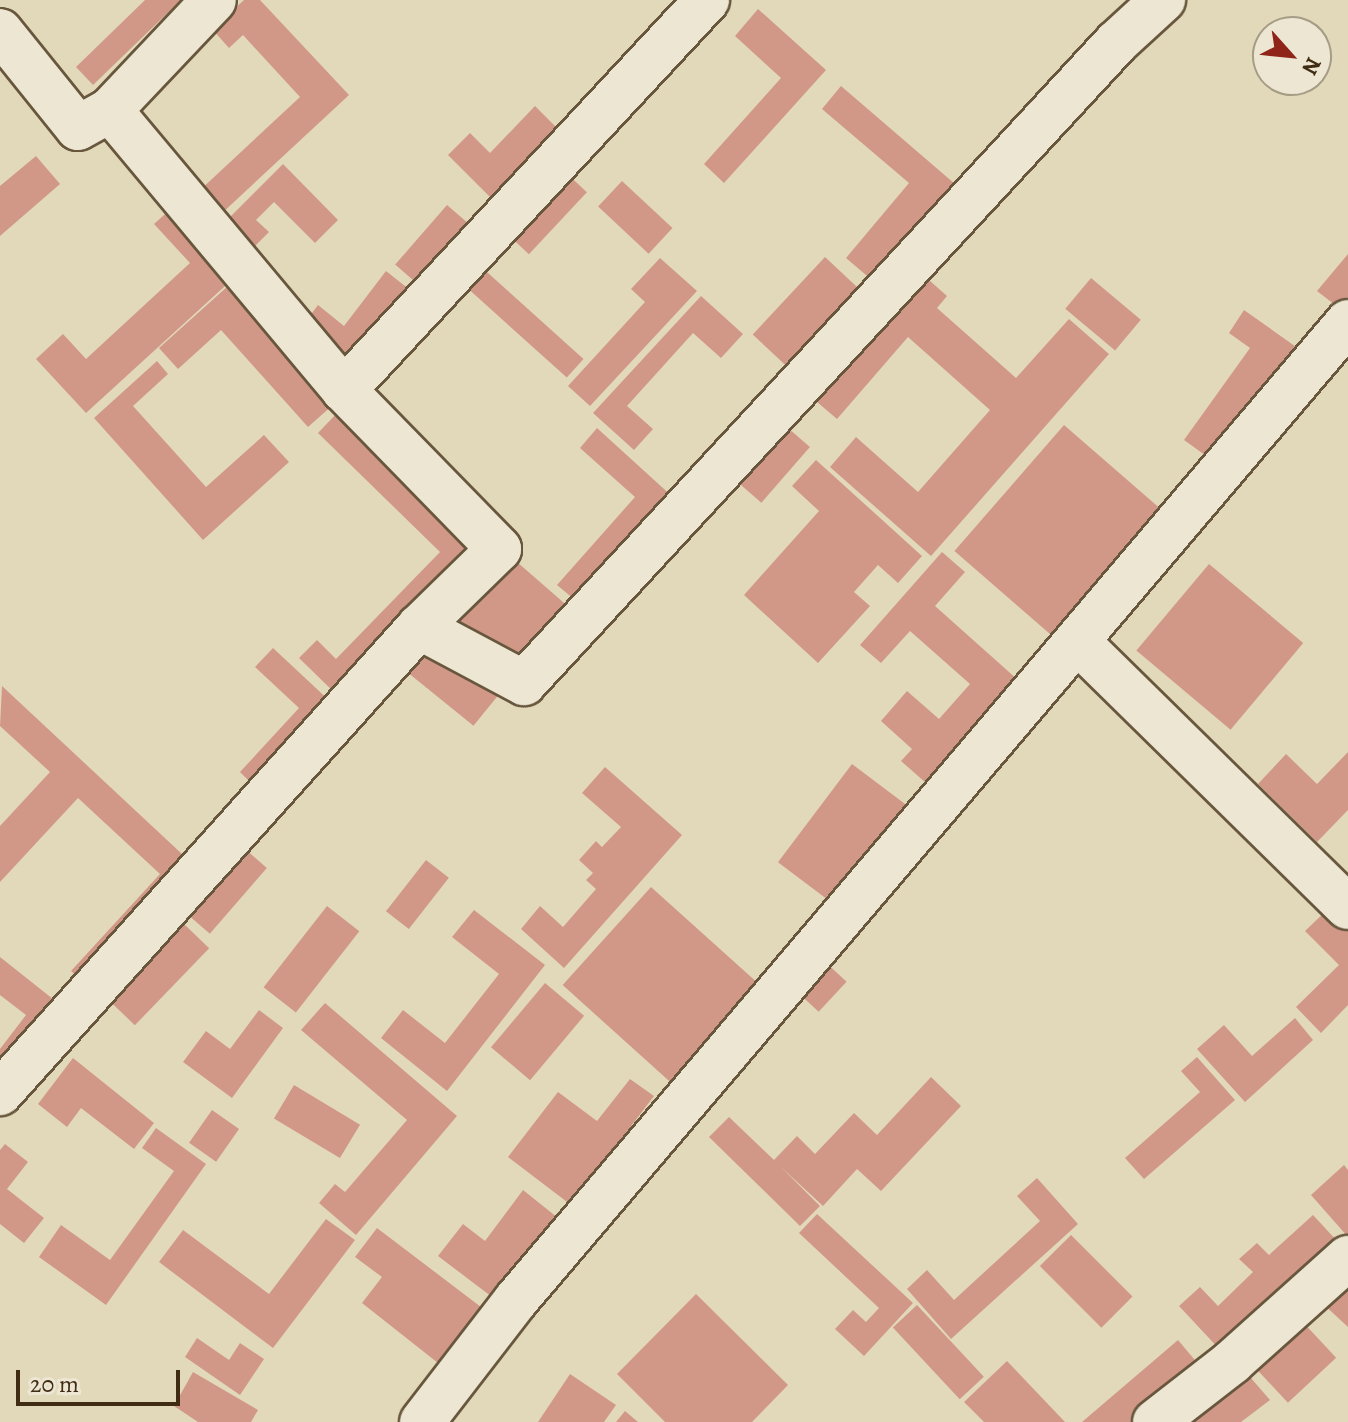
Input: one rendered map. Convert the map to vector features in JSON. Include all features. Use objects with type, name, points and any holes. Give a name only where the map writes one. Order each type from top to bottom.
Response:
[{"type":"street","points":[[0,31],[78,128],[110,110],[214,0]]},
{"type":"street","points":[[344,390],[707,0]]},
{"type":"street","points":[[419,627],[524,683],[1116,43],[1163,0]]},
{"type":"street","points":[[0,1093],[419,627],[499,549],[344,390],[110,110]]},
{"type":"street","points":[[422,1422],[516,1300],[1348,322]]},
{"type":"street","points":[[1078,642],[1348,907]]},
{"type":"street","points":[[1155,1422],[1232,1362],[1348,1258]]},
{"type":"building","points":[[145,0],[181,0],[93,85],[76,67]]},
{"type":"building","points":[[244,0],[260,0],[349,95],[220,215],[198,192],[300,97],[243,35],[229,48],[212,29]]},
{"type":"building","points":[[758,9],[826,70],[724,183],[704,164],[781,78],[735,36]]},
{"type":"building","points":[[841,86],[955,184],[873,281],[846,258],[909,183],[822,109]]},
{"type":"building","points":[[535,106],[557,128],[490,197],[448,155],[470,133],[490,153]]},
{"type":"building","points":[[36,156],[60,184],[0,236],[0,186]]},
{"type":"building","points":[[283,164],[338,220],[315,243],[274,202],[256,220],[269,232],[247,254],[220,227]]},
{"type":"building","points":[[562,169],[587,192],[529,254],[504,231]]},
{"type":"building","points":[[622,181],[672,228],[649,254],[598,207]]},
{"type":"building","points":[[447,205],[468,223],[416,283],[395,265]]},
{"type":"building","points":[[173,207],[236,276],[86,413],[36,359],[63,334],[86,359],[190,263],[154,224]]},
{"type":"building","points":[[1348,254],[1348,297],[1339,308],[1317,291]]},
{"type":"building","points":[[825,257],[864,293],[791,371],[753,335]]},
{"type":"building","points":[[660,258],[697,291],[590,406],[568,386],[645,302],[631,289]]},
{"type":"building","points":[[478,264],[584,359],[567,378],[461,283]]},
{"type":"building","points":[[386,271],[410,290],[349,368],[300,329],[318,305],[344,326]]},
{"type":"building","points":[[920,272],[947,296],[937,308],[1016,378],[1069,319],[1109,354],[931,556],[830,467],[856,437],[918,492],[990,410],[908,337],[837,419],[810,396]]},
{"type":"building","points":[[1091,278],[1141,320],[1115,350],[1065,309]]},
{"type":"building","points":[[228,286],[334,404],[308,427],[221,330],[178,369],[159,348]]},
{"type":"building","points":[[701,296],[743,334],[721,358],[693,333],[627,406],[653,429],[634,450],[593,413]]},
{"type":"building","points":[[1244,310],[1299,349],[1216,463],[1184,440],[1250,348],[1229,333]]},
{"type":"building","points":[[157,361],[168,374],[133,406],[206,487],[264,435],[289,462],[203,540],[94,418]]},
{"type":"building","points":[[339,411],[480,549],[338,696],[299,658],[317,640],[336,659],[440,552],[318,433]]},
{"type":"building","points":[[1064,425],[1160,508],[1050,634],[954,551]]},
{"type":"building","points":[[597,428],[675,499],[581,605],[557,585],[635,497],[580,448]]},
{"type":"building","points":[[788,428],[810,447],[761,503],[739,484]]},
{"type":"building","points":[[816,460],[922,556],[898,583],[878,565],[854,592],[870,606],[818,663],[744,595],[819,511],[792,486]]},
{"type":"building","points":[[942,552],[965,572],[935,606],[1018,680],[926,783],[901,761],[912,749],[881,721],[907,691],[939,719],[970,684],[910,631],[881,663],[860,645]]},
{"type":"building","points":[[509,555],[576,613],[521,677],[454,618]]},
{"type":"building","points":[[1209,564],[1303,643],[1231,730],[1136,651]]},
{"type":"building","points":[[431,640],[499,695],[473,726],[406,671]]},
{"type":"building","points":[[273,648],[334,705],[256,788],[240,772],[299,708],[255,667]]},
{"type":"building","points":[[2,686],[197,868],[88,986],[71,971],[160,874],[78,798],[0,882],[0,826],[50,772],[0,726]]},
{"type":"building","points":[[1348,752],[1348,810],[1317,842],[1258,784],[1286,754],[1317,784]]},
{"type":"building","points":[[852,764],[907,806],[833,904],[778,862]]},
{"type":"building","points":[[605,767],[682,835],[564,968],[521,929],[540,906],[563,927],[596,889],[586,880],[593,873],[579,860],[596,841],[602,847],[621,827],[582,793]]},
{"type":"building","points":[[245,849],[267,868],[210,934],[188,915]]},
{"type":"building","points":[[426,860],[449,878],[409,929],[386,911]]},
{"type":"building","points":[[651,887],[760,985],[672,1083],[563,985]]},
{"type":"building","points":[[327,906],[359,931],[296,1012],[264,987]]},
{"type":"building","points":[[474,910],[545,965],[447,1091],[381,1038],[403,1010],[445,1043],[499,974],[452,937]]},
{"type":"building","points":[[1327,910],[1348,930],[1348,1005],[1321,1033],[1296,1007],[1339,965],[1305,931]]},
{"type":"building","points":[[184,924],[209,948],[135,1025],[110,1001]]},
{"type":"building","points":[[0,957],[63,1007],[0,1086],[0,1049],[26,1015],[0,995]]},
{"type":"building","points":[[821,958],[847,982],[819,1012],[793,988]]},
{"type":"building","points":[[545,983],[584,1016],[530,1080],[491,1047]]},
{"type":"building","points":[[325,1003],[457,1116],[356,1235],[319,1203],[335,1184],[345,1192],[407,1120],[301,1030]]},
{"type":"building","points":[[259,1010],[283,1028],[232,1098],[183,1062],[206,1031],[230,1049]]},
{"type":"building","points":[[1295,1018],[1313,1040],[1245,1102],[1197,1049],[1224,1025],[1252,1056]]},
{"type":"building","points":[[1197,1057],[1235,1100],[1144,1179],[1125,1158],[1200,1092],[1181,1071]]},
{"type":"building","points":[[73,1058],[154,1123],[134,1149],[81,1108],[67,1127],[38,1104]]},
{"type":"building","points":[[931,1077],[961,1106],[881,1191],[857,1169],[823,1206],[781,1167],[820,1206],[800,1226],[709,1137],[729,1117],[774,1160],[797,1136],[815,1154],[854,1113],[877,1135]]},
{"type":"building","points":[[630,1079],[654,1096],[571,1205],[508,1157],[558,1092],[597,1121]]},
{"type":"building","points":[[294,1085],[360,1125],[340,1158],[274,1118]]},
{"type":"building","points":[[212,1110],[239,1129],[216,1162],[189,1143]]},
{"type":"building","points":[[156,1128],[206,1164],[106,1305],[39,1257],[61,1225],[110,1260],[174,1171],[142,1148]]},
{"type":"building","points":[[5,1144],[28,1162],[7,1189],[44,1218],[24,1243],[0,1224],[0,1150]]},
{"type":"building","points":[[1344,1165],[1348,1170],[1348,1237],[1311,1195]]},
{"type":"building","points":[[1037,1178],[1078,1224],[951,1339],[907,1289],[927,1270],[954,1300],[1040,1221],[1017,1196]]},
{"type":"building","points":[[523,1190],[558,1218],[496,1300],[438,1256],[463,1224],[485,1241]]},
{"type":"building","points":[[817,1214],[913,1303],[864,1356],[835,1329],[853,1310],[866,1322],[879,1308],[799,1233]]},
{"type":"building","points":[[1313,1215],[1338,1242],[1222,1352],[1179,1306],[1200,1287],[1218,1306],[1253,1272],[1239,1259],[1257,1243],[1269,1255]]},
{"type":"building","points":[[326,1219],[355,1240],[273,1348],[159,1262],[183,1230],[269,1294]]},
{"type":"building","points":[[377,1228],[481,1307],[438,1363],[362,1303],[382,1277],[355,1257]]},
{"type":"building","points":[[1071,1235],[1133,1297],[1101,1328],[1040,1266]]},
{"type":"building","points":[[1348,1274],[1348,1327],[1322,1303]]},
{"type":"building","points":[[696,1294],[788,1385],[752,1422],[665,1422],[617,1374]]},
{"type":"building","points":[[917,1305],[984,1377],[960,1399],[893,1328]]},
{"type":"building","points":[[1300,1319],[1336,1358],[1288,1403],[1252,1364]]},
{"type":"building","points":[[197,1338],[229,1360],[240,1343],[264,1359],[240,1395],[185,1357]]},
{"type":"building","points":[[1178,1340],[1199,1365],[1133,1422],[1082,1422]]},
{"type":"building","points":[[1007,1361],[1065,1422],[984,1422],[964,1402]]},
{"type":"building","points":[[1244,1370],[1270,1400],[1241,1422],[1180,1422]]},
{"type":"building","points":[[193,1372],[258,1410],[251,1422],[198,1422],[174,1406]]},
{"type":"building","points":[[570,1374],[616,1405],[604,1422],[538,1422]]},
{"type":"building","points":[[625,1411],[638,1422],[616,1422]]}]
